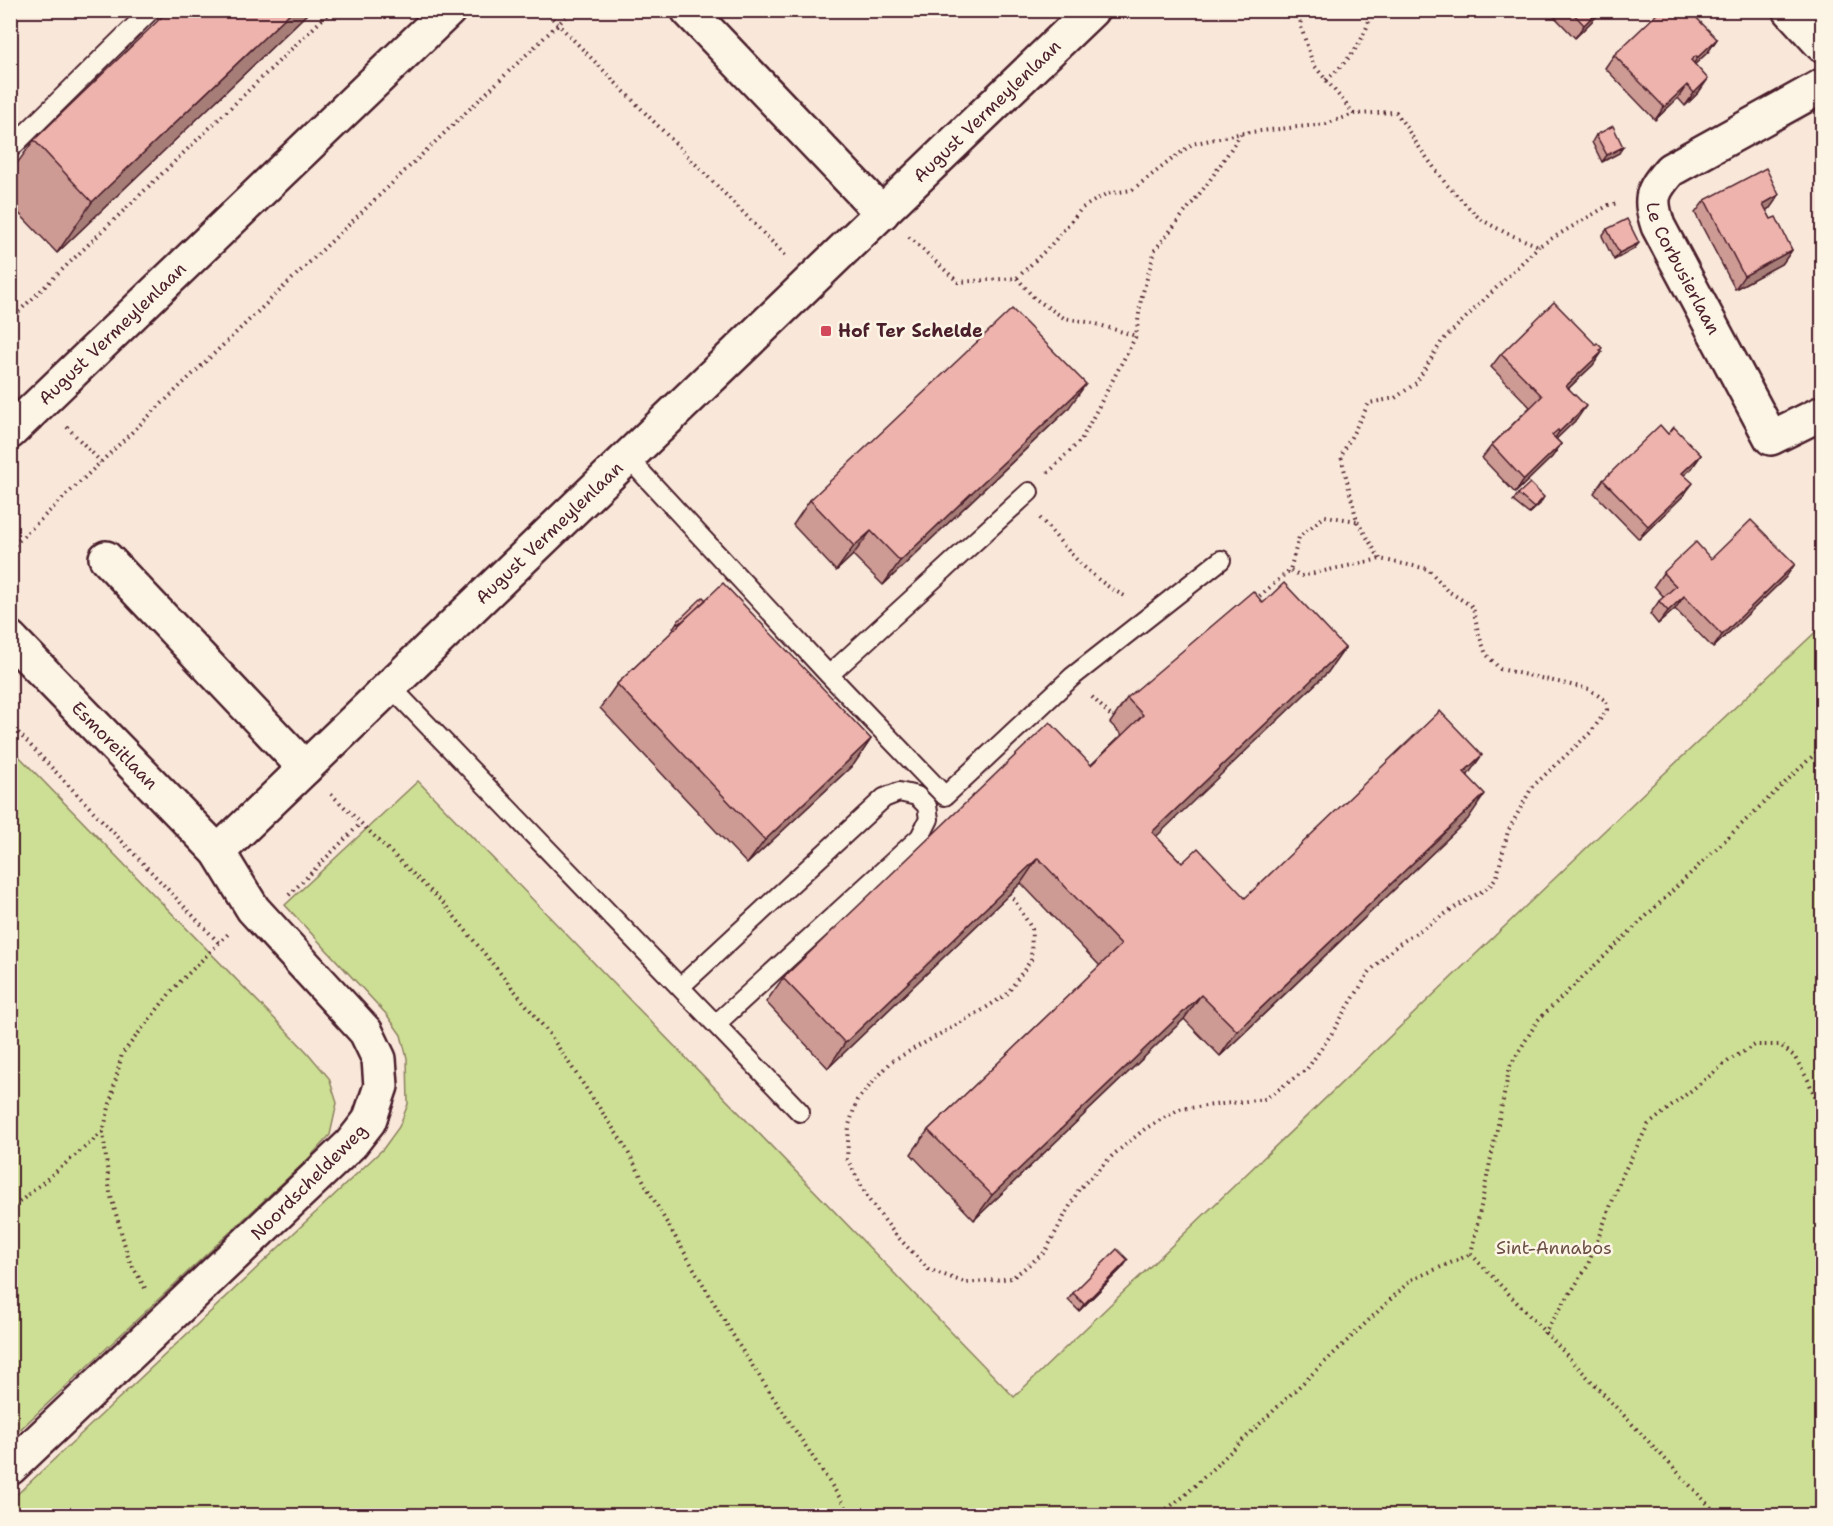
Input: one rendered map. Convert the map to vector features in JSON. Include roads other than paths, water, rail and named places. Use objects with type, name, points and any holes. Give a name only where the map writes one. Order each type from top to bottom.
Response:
[{"type":"street","name":"August Vermeylenlaan","points":[[10,432],[449,10]]},
{"type":"street","points":[[688,10],[882,213]]},
{"type":"street","name":"August Vermeylenlaan","points":[[218,852],[1092,10]]},
{"type":"street","points":[[1790,10],[1822,45]]},
{"type":"street","name":"Le Corbusierlaan","points":[[1822,86],[1671,170],[1656,185],[1652,206],[1658,226],[1771,438],[1822,413]]},
{"type":"street","points":[[106,558],[305,768]]},
{"type":"street","name":"Esmoreitlaan","points":[[10,638],[218,852]]},
{"type":"street","name":"Noordscheldeweg","points":[[10,1468],[351,1144],[369,1121],[381,1086],[379,1059],[366,1032],[253,909],[218,852]]},
{"type":"lane","points":[[10,149],[151,10]]},
{"type":"lane","points":[[628,458],[829,675],[945,796],[1072,677],[1221,560]]},
{"type":"lane","points":[[829,675],[1029,492]]},
{"type":"lane","points":[[390,686],[800,1112]]},
{"type":"lane","points":[[680,987],[884,798],[899,792],[917,795],[927,806],[929,819],[920,837],[716,1024]]},
{"type":"place","name":"Hof Ter Schelde","points":[[826,331]]},
{"type":"park label","name":"Sint-Annabos","points":[[1554,1248]]}]
